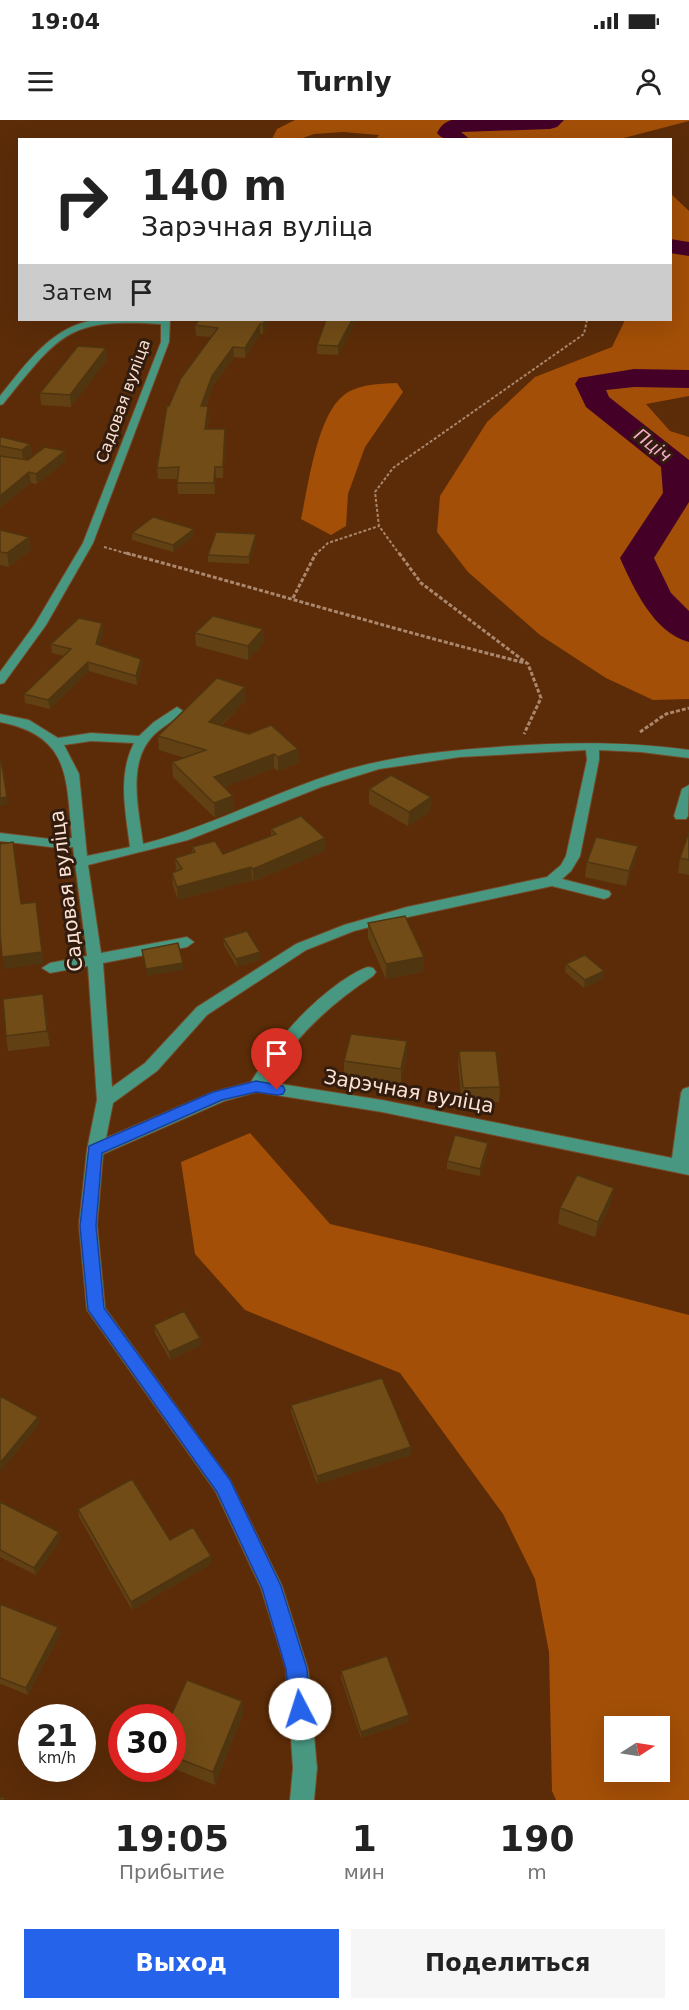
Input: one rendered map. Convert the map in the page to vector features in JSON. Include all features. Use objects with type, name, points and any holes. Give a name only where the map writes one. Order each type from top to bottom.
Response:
[{"type":"street","points":[[0,402],[26,371],[66,331],[87,324],[107,321],[166,321]]},
{"type":"street","name":"Садовая вуліца","points":[[0,680],[40,625],[88,543],[165,342],[166,321]]},
{"type":"street","points":[[137,850],[131,788],[133,763],[142,740],[177,711]]},
{"type":"street","points":[[0,718],[25,723],[56,742],[91,737],[142,740]]},
{"type":"street","name":"Садовая вуліца","points":[[56,742],[72,774],[81,862],[95,960],[105,1100],[95,1150],[88,1226],[96,1310],[223,1486],[271,1586],[297,1669],[305,1768],[302,1800]]},
{"type":"street","points":[[552,881],[566,868],[573,856],[594,760],[592,747]]},
{"type":"street","points":[[81,862],[183,837],[363,768],[393,761],[444,754],[530,748],[625,748],[666,750],[689,754]]},
{"type":"street","points":[[681,816],[689,789]]},
{"type":"street","points":[[0,837],[59,844],[79,842]]},
{"type":"street","points":[[105,1100],[151,1067],[202,1011],[301,947],[349,928],[407,912],[552,881],[604,894]]},
{"type":"street","points":[[50,968],[187,942]]},
{"type":"street","points":[[256,1086],[274,1055],[306,1018],[341,988],[368,972]]},
{"type":"street","name":"Зарэчная вуліца","points":[[95,1150],[219,1096],[256,1086],[381,1106],[684,1167]]},
{"type":"street","points":[[684,1167],[689,1093]]},
{"type":"path","points":[[530,748],[523,733],[541,699],[528,664],[421,583],[379,526],[375,492],[393,468],[584,334],[586,321]]},
{"type":"path","points":[[293,598],[316,553],[328,543],[379,526]]},
{"type":"path","points":[[88,543],[293,598],[384,627],[528,664]]},
{"type":"path","points":[[625,748],[646,727],[666,714],[689,708]]},
{"type":"shaded area","points":[[295,120],[689,120],[624,138],[377,138],[379,135],[343,132],[314,134],[303,138],[272,138],[277,129]]},
{"type":"shaded area","points":[[672,195],[689,211],[689,396],[646,404],[670,431],[689,437],[689,699],[653,700],[606,678],[540,635],[468,572],[437,532],[440,496],[487,422],[535,377],[612,347],[625,321],[672,321]]},
{"type":"shaded area","points":[[397,383],[403,392],[365,447],[348,494],[346,526],[331,535],[301,519],[320,435],[335,405],[350,391],[369,385]]},
{"type":"shaded area","points":[[250,1133],[330,1224],[689,1315],[689,1800],[556,1800],[552,1791],[549,1652],[535,1579],[503,1514],[400,1373],[245,1310],[195,1254],[181,1162]]},
{"type":"building","points":[[198,321],[264,321],[260,324],[245,348],[233,347],[212,376],[201,406],[208,406],[205,429],[225,429],[223,467],[215,467],[214,483],[177,483],[179,467],[157,468],[167,406],[181,378],[218,328],[195,325]]},
{"type":"building","points":[[326,321],[351,321],[338,346],[317,345]]},
{"type":"building","points":[[78,346],[106,348],[70,395],[40,393]]},
{"type":"building","points":[[2,437],[30,444],[22,450],[0,446]]},
{"type":"building","points":[[45,447],[65,451],[36,474],[29,472],[0,496],[0,456],[28,460]]},
{"type":"building","points":[[153,517],[194,529],[173,545],[132,533]]},
{"type":"building","points":[[0,530],[29,537],[7,553],[0,552]]},
{"type":"building","points":[[216,532],[256,534],[249,557],[208,555]]},
{"type":"building","points":[[213,616],[263,629],[248,646],[195,633]]},
{"type":"building","points":[[79,618],[102,623],[96,644],[141,659],[136,676],[88,662],[48,700],[24,694],[71,649],[51,644]]},
{"type":"building","points":[[217,678],[245,687],[209,722],[249,734],[271,725],[298,749],[278,757],[274,754],[214,777],[233,796],[214,803],[172,762],[206,750],[158,736]]},
{"type":"building","points":[[0,760],[7,797],[0,798]]},
{"type":"building","points":[[391,775],[431,797],[409,812],[369,789]]},
{"type":"building","points":[[301,816],[325,838],[253,869],[251,867],[177,887],[172,873],[182,869],[175,858],[195,852],[192,847],[215,841],[223,854],[276,834],[271,829]]},
{"type":"building","points":[[689,832],[689,860],[680,858]]},
{"type":"building","points":[[596,837],[638,846],[629,871],[587,862]]},
{"type":"building","points":[[13,842],[21,904],[36,902],[42,952],[2,957],[0,844]]},
{"type":"building","points":[[405,916],[424,957],[386,964],[368,923]]},
{"type":"building","points":[[247,931],[260,952],[236,959],[223,938]]},
{"type":"building","points":[[178,943],[183,963],[146,969],[142,950]]},
{"type":"building","points":[[585,955],[604,971],[585,980],[566,964]]},
{"type":"building","points":[[43,994],[47,1031],[6,1036],[3,999]]},
{"type":"building","points":[[351,1034],[407,1041],[401,1069],[344,1061]]},
{"type":"building","points":[[459,1051],[496,1051],[500,1087],[463,1088]]},
{"type":"building","points":[[455,1135],[488,1143],[480,1169],[447,1161]]},
{"type":"building","points":[[577,1175],[614,1188],[598,1222],[560,1208]]},
{"type":"building","points":[[184,1311],[200,1338],[169,1352],[154,1325]]},
{"type":"building","points":[[382,1378],[411,1447],[317,1476],[291,1405]]},
{"type":"building","points":[[0,1396],[38,1417],[0,1463]]},
{"type":"building","points":[[132,1479],[170,1540],[193,1527],[211,1556],[131,1602],[78,1509]]},
{"type":"building","points":[[0,1502],[59,1532],[34,1568],[0,1550]]},
{"type":"building","points":[[0,1604],[58,1627],[26,1688],[0,1678]]},
{"type":"building","points":[[387,1656],[409,1715],[361,1732],[341,1671]]},
{"type":"building","points":[[187,1680],[242,1701],[213,1772],[186,1761],[186,1704],[176,1704]]},
{"type":"waterway","name":"Пціч","points":[[457,138],[447,133],[453,126],[550,123],[554,120]]},
{"type":"waterway","name":"Пціч","points":[[672,246],[689,249]]},
{"type":"waterway","name":"Пціч","points":[[689,379],[634,378],[589,384],[596,401],[676,464],[679,493],[637,558],[656,598],[689,631]]},
{"type":"route","points":[[277,1090],[256,1086],[219,1096],[95,1150],[88,1226],[96,1310],[223,1486],[271,1586],[297,1669],[300,1709]]}]
